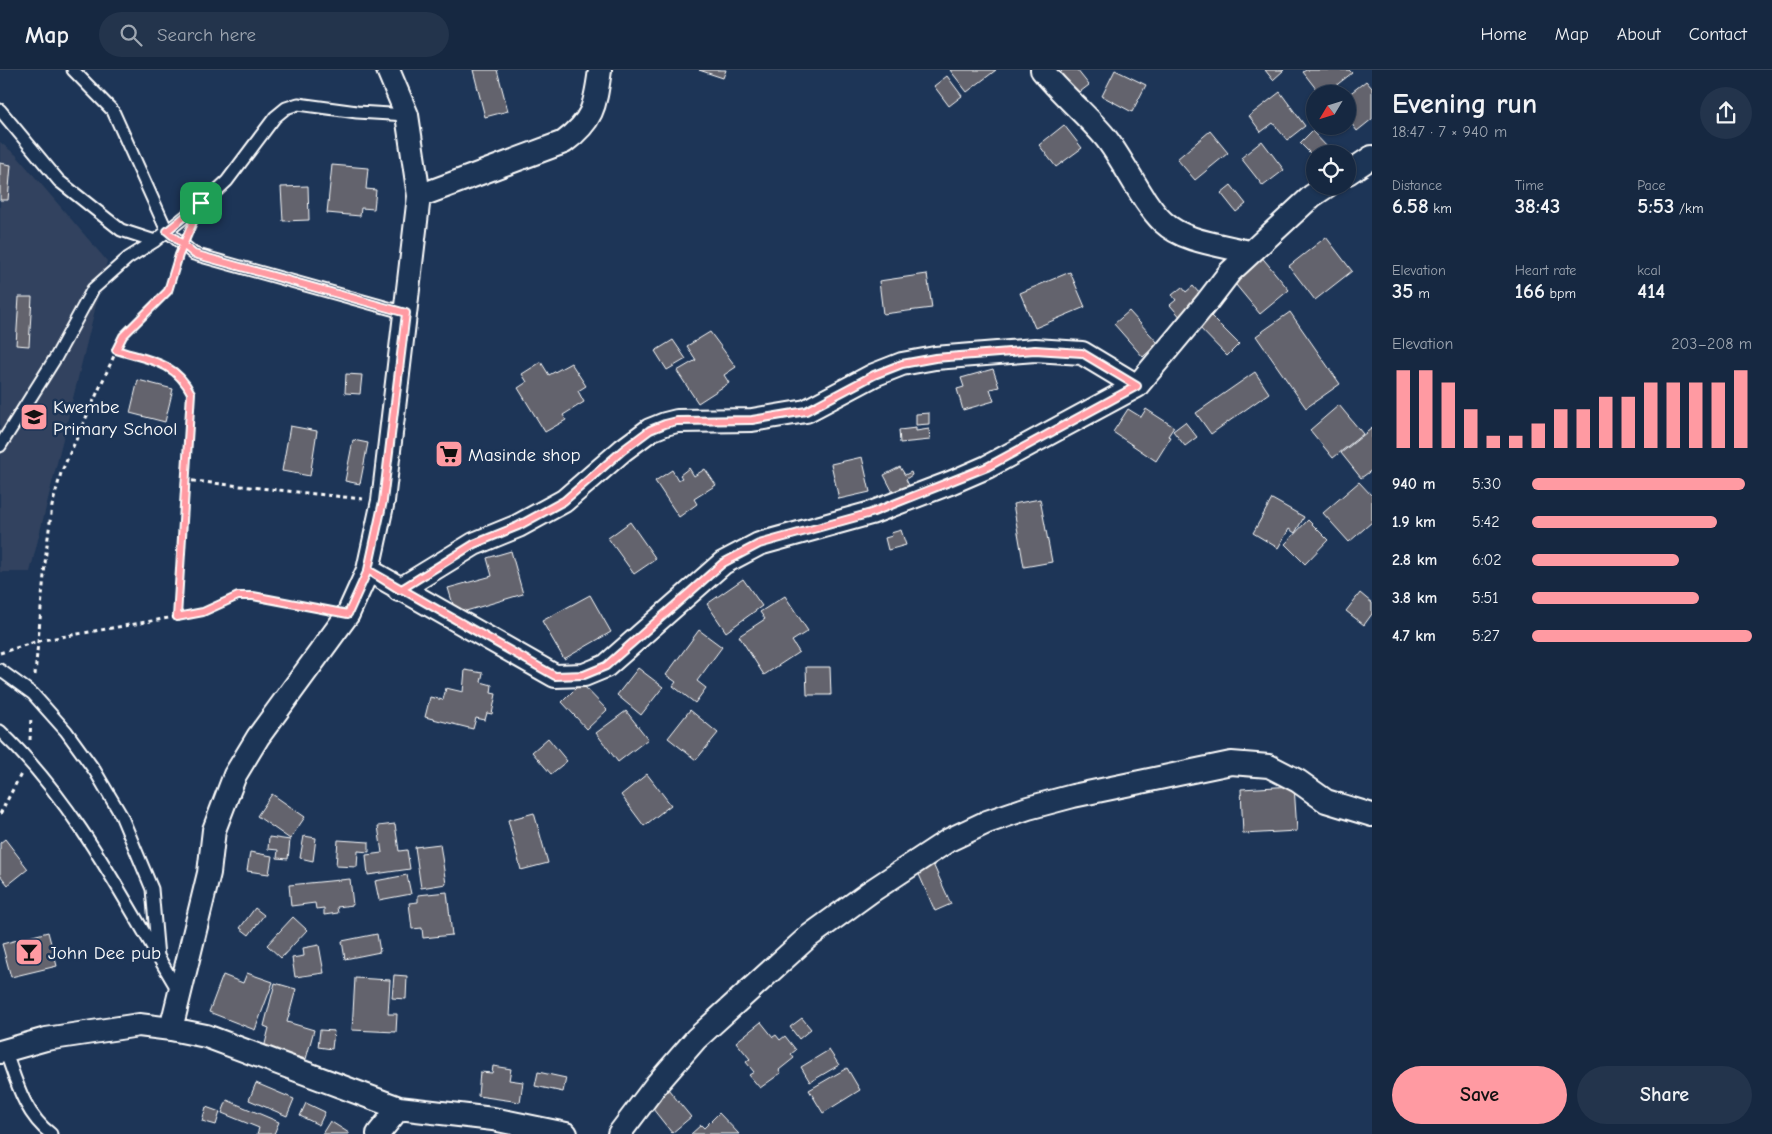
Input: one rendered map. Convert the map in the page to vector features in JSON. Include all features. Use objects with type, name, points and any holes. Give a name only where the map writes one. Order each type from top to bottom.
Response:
[{"type":"street","points":[[170,1029],[208,873],[214,830],[235,775],[258,737],[348,614],[368,570],[383,501],[419,196],[407,115],[388,70]]},
{"type":"street","points":[[419,196],[564,142],[580,130],[588,120],[595,105],[600,70]]},
{"type":"street","points":[[1042,70],[1105,137],[1124,163],[1151,207],[1164,222],[1180,233],[1249,252]]},
{"type":"street","points":[[1356,168],[1372,157]]},
{"type":"street","points":[[368,570],[400,590],[555,676],[584,675],[606,666],[723,563],[759,544],[871,513],[978,471],[1137,386],[1230,272],[1249,252],[1314,195]]},
{"type":"street","points":[[400,590],[474,544],[518,526],[564,501],[623,450],[650,430],[665,424],[677,421],[752,420],[806,411],[874,375],[902,364],[935,358],[1035,350],[1082,353],[1137,386]]},
{"type":"street","points":[[619,1134],[656,1085],[696,1038],[808,937],[870,892],[949,840],[987,822],[1028,808],[1073,796],[1231,763],[1269,766],[1298,781],[1326,801],[1359,813],[1372,814]]},
{"type":"street","points":[[3,1051],[46,1039],[139,1025],[170,1029],[206,1036],[400,1108],[493,1118],[566,1134]]},
{"type":"street","points":[[378,1134],[400,1108]]},
{"type":"lane","points":[[73,70],[113,111],[167,231],[194,254],[406,313]]},
{"type":"lane","points":[[0,446],[56,356],[93,289],[128,258],[156,241],[227,180],[275,117],[286,108],[298,104],[357,112],[407,115]]},
{"type":"lane","points":[[0,110],[59,181],[121,230],[156,241]]},
{"type":"lane","points":[[0,670],[33,694],[66,731],[95,771],[121,816],[152,889],[158,957]]},
{"type":"lane","points":[[0,731],[29,758],[69,810],[180,994]]},
{"type":"lane","points":[[3,1051],[26,1105],[34,1118],[50,1134]]},
{"type":"path","points":[[0,814],[29,758],[46,553],[56,490],[61,473],[123,336],[168,291],[184,245]]},
{"type":"path","points":[[116,350],[168,366],[178,372],[191,393],[184,480],[177,617]]},
{"type":"path","points":[[184,480],[383,501]]},
{"type":"path","points":[[0,653],[38,641],[203,612],[238,596],[253,596],[348,614]]},
{"type":"shaded area","name":"Kwembe Primary School","points":[[0,142],[16,155],[107,261],[30,572],[0,572]]},
{"type":"building","points":[[473,70],[497,70],[508,111],[485,117]]},
{"type":"building","points":[[699,70],[726,70],[723,78]]},
{"type":"building","points":[[950,70],[996,70],[967,92]]},
{"type":"building","points":[[1063,70],[1077,70],[1089,85],[1076,95],[1060,73]]},
{"type":"building","points":[[1115,70],[1146,85],[1132,112],[1102,96]]},
{"type":"building","points":[[1265,70],[1284,70],[1273,80]]},
{"type":"building","points":[[1306,70],[1349,70],[1352,73],[1337,85],[1313,85],[1303,72]]},
{"type":"building","points":[[947,76],[962,96],[949,106],[934,86]]},
{"type":"building","points":[[1366,81],[1372,88],[1372,119],[1357,131],[1356,130],[1356,89]]},
{"type":"building","points":[[1280,92],[1305,126],[1287,140],[1273,123],[1261,132],[1249,116]]},
{"type":"building","points":[[1064,125],[1082,148],[1056,167],[1039,145]]},
{"type":"building","points":[[1210,131],[1228,153],[1195,180],[1177,159]]},
{"type":"building","points":[[1308,135],[1316,135],[1325,145],[1306,145],[1306,149],[1300,143]]},
{"type":"building","points":[[1262,141],[1284,170],[1263,186],[1241,158]]},
{"type":"building","points":[[0,163],[11,165],[8,200],[0,200]]},
{"type":"building","points":[[332,165],[368,168],[366,189],[376,190],[374,209],[361,208],[360,216],[327,213]]},
{"type":"building","points":[[1231,185],[1246,204],[1236,212],[1221,193]]},
{"type":"building","points":[[308,186],[309,220],[283,221],[281,187]]},
{"type":"building","points":[[1326,237],[1352,271],[1315,300],[1289,266]]},
{"type":"building","points":[[1260,255],[1289,290],[1260,314],[1231,279]]},
{"type":"building","points":[[1070,272],[1085,307],[1035,328],[1020,293]]},
{"type":"building","points":[[927,274],[932,308],[883,314],[879,281]]},
{"type":"building","points":[[1193,286],[1205,300],[1182,319],[1170,305],[1176,300],[1172,295],[1182,287],[1186,292]]},
{"type":"building","points":[[19,297],[32,297],[29,346],[16,345]]},
{"type":"building","points":[[1129,311],[1158,343],[1143,357],[1114,324]]},
{"type":"building","points":[[1206,311],[1239,344],[1227,356],[1195,323]]},
{"type":"building","points":[[1290,312],[1340,384],[1306,408],[1256,336]]},
{"type":"building","points":[[710,332],[736,367],[724,375],[729,383],[698,403],[677,371],[696,360],[687,346]]},
{"type":"building","points":[[673,340],[686,359],[667,370],[655,351]]},
{"type":"building","points":[[541,362],[549,375],[571,363],[586,386],[578,391],[584,402],[563,415],[566,420],[545,432],[518,388],[527,382],[522,374]]},
{"type":"building","points":[[993,369],[999,387],[990,389],[994,401],[963,410],[957,389],[964,387],[961,378]]},
{"type":"building","points":[[1255,372],[1269,393],[1211,434],[1196,413]]},
{"type":"building","points":[[346,374],[362,375],[360,394],[345,393]]},
{"type":"building","points":[[138,380],[173,389],[165,422],[130,413]]},
{"type":"building","points":[[1339,405],[1363,434],[1333,458],[1310,430]]},
{"type":"building","points":[[1128,409],[1141,417],[1146,409],[1174,427],[1168,436],[1171,437],[1156,461],[1113,432]]},
{"type":"building","points":[[929,413],[929,424],[916,425],[916,414]]},
{"type":"building","points":[[1185,422],[1197,437],[1185,446],[1173,431]]},
{"type":"building","points":[[290,426],[317,431],[310,476],[282,471]]},
{"type":"building","points":[[916,428],[916,431],[929,429],[930,440],[900,443],[899,430]]},
{"type":"building","points":[[1372,428],[1372,470],[1361,478],[1341,453]]},
{"type":"building","points":[[353,440],[368,443],[360,484],[345,481]]},
{"type":"building","points":[[862,457],[870,492],[839,499],[831,464]]},
{"type":"building","points":[[900,467],[905,475],[911,472],[912,475],[906,479],[910,488],[895,496],[884,475]]},
{"type":"building","points":[[689,468],[694,476],[705,469],[716,485],[694,499],[697,504],[679,517],[655,481],[672,470],[678,480],[682,478],[680,475]]},
{"type":"building","points":[[1359,482],[1372,496],[1372,522],[1349,542],[1323,513]]},
{"type":"building","points":[[1040,499],[1052,562],[1024,567],[1013,504]]},
{"type":"building","points":[[1272,499],[1304,517],[1295,533],[1289,529],[1278,548],[1253,533]]},
{"type":"building","points":[[1308,520],[1328,540],[1305,564],[1285,544]]},
{"type":"building","points":[[630,522],[656,559],[634,574],[608,538]]},
{"type":"building","points":[[901,530],[906,545],[888,550],[885,538],[892,536],[891,533]]},
{"type":"building","points":[[511,551],[523,594],[456,614],[448,588],[492,576],[487,558]]},
{"type":"building","points":[[743,579],[762,606],[726,632],[707,604]]},
{"type":"building","points":[[1360,593],[1372,603],[1372,614],[1364,625],[1346,611]]},
{"type":"building","points":[[590,595],[611,632],[564,659],[542,621]]},
{"type":"building","points":[[785,596],[808,631],[792,641],[799,652],[764,675],[739,636],[765,619],[760,612]]},
{"type":"building","points":[[699,630],[722,647],[697,681],[706,688],[695,703],[673,686],[676,682],[666,675]]},
{"type":"building","points":[[806,667],[830,667],[831,695],[807,695]]},
{"type":"building","points":[[638,668],[663,687],[641,715],[617,695]]},
{"type":"building","points":[[465,670],[483,673],[481,682],[492,685],[491,693],[496,694],[492,714],[487,713],[485,720],[476,718],[473,729],[425,717],[430,697],[443,700],[446,688],[463,692]]},
{"type":"building","points":[[581,683],[607,710],[587,729],[562,702]]},
{"type":"building","points":[[690,710],[718,733],[696,760],[668,738]]},
{"type":"building","points":[[626,711],[648,739],[618,762],[596,733]]},
{"type":"building","points":[[548,738],[567,761],[551,774],[532,752]]},
{"type":"building","points":[[647,774],[671,805],[644,826],[621,795]]},
{"type":"building","points":[[1294,786],[1297,831],[1243,834],[1241,789]]},
{"type":"building","points":[[272,794],[305,817],[290,839],[257,816]]},
{"type":"building","points":[[534,813],[548,863],[521,870],[508,820]]},
{"type":"building","points":[[395,824],[399,851],[407,850],[410,869],[368,875],[366,855],[382,853],[378,826]]},
{"type":"building","points":[[304,836],[316,838],[313,861],[300,858]]},
{"type":"building","points":[[269,837],[290,840],[288,859],[277,858],[278,850],[268,849]]},
{"type":"building","points":[[5,839],[28,869],[8,885],[0,875],[0,843]]},
{"type":"building","points":[[338,840],[369,842],[369,852],[358,851],[357,867],[336,866]]},
{"type":"building","points":[[440,844],[446,884],[421,888],[415,847]]},
{"type":"building","points":[[250,852],[272,856],[269,874],[247,871]]},
{"type":"building","points":[[933,864],[951,904],[935,911],[917,870]]},
{"type":"building","points":[[407,875],[411,894],[379,900],[375,881]]},
{"type":"building","points":[[350,879],[353,905],[337,907],[338,913],[324,915],[324,908],[316,909],[315,903],[291,906],[289,885]]},
{"type":"building","points":[[447,892],[452,935],[423,938],[422,928],[412,929],[409,903],[418,902],[418,895]]},
{"type":"building","points":[[255,908],[264,915],[249,935],[240,928]]},
{"type":"building","points":[[293,917],[307,930],[281,958],[267,945]]},
{"type":"building","name":"John Dee pub","points":[[48,932],[57,966],[11,977],[2,944]]},
{"type":"building","points":[[377,934],[380,952],[345,959],[342,941]]},
{"type":"building","points":[[319,945],[324,973],[295,977],[292,958],[304,956],[303,948]]},
{"type":"building","points":[[247,973],[273,982],[255,1030],[209,1012],[223,975],[243,983]]},
{"type":"building","points":[[394,975],[407,976],[406,999],[392,998]]},
{"type":"building","points":[[355,978],[390,980],[388,1014],[397,1014],[396,1032],[352,1030]]},
{"type":"building","points":[[275,983],[296,989],[287,1022],[314,1030],[306,1059],[264,1048],[269,1028],[264,1026]]},
{"type":"building","points":[[802,1018],[811,1029],[799,1039],[790,1027]]},
{"type":"building","points":[[761,1022],[773,1037],[776,1035],[780,1040],[785,1036],[796,1050],[791,1054],[794,1058],[779,1070],[781,1073],[760,1088],[749,1075],[754,1072],[746,1062],[750,1059],[736,1042]]},
{"type":"building","points":[[320,1030],[334,1031],[332,1049],[318,1047]]},
{"type":"building","points":[[829,1050],[839,1065],[810,1082],[801,1067]]},
{"type":"building","points":[[493,1066],[511,1069],[509,1080],[523,1082],[520,1102],[478,1096],[480,1072],[492,1073]]},
{"type":"building","points":[[847,1068],[860,1090],[823,1113],[809,1090]]},
{"type":"building","points":[[538,1072],[566,1078],[563,1092],[535,1086]]},
{"type":"building","points":[[256,1083],[294,1099],[287,1116],[249,1100]]},
{"type":"building","points":[[668,1089],[691,1117],[672,1133],[649,1104]]},
{"type":"building","points":[[227,1100],[279,1122],[274,1134],[257,1134],[259,1128],[222,1113]]},
{"type":"building","points":[[306,1103],[325,1112],[319,1125],[300,1116]]},
{"type":"building","points":[[206,1107],[220,1112],[216,1125],[202,1121]]},
{"type":"building","points":[[719,1113],[739,1134],[691,1134],[701,1125],[704,1128]]},
{"type":"building","points":[[330,1121],[349,1133],[349,1134],[322,1134]]},
{"type":"place","name":"Kwembe Primary School","points":[[34,417]]},
{"type":"place","name":"Masinde shop","points":[[449,454]]},
{"type":"place","name":"John Dee pub","points":[[29,952]]},
{"type":"route","points":[[201,203],[167,231],[184,245],[194,254],[406,313],[383,501],[368,570],[400,590],[474,544],[539,516],[564,501],[623,450],[650,430],[665,424],[677,421],[752,420],[806,411],[874,375],[902,364],[935,358],[1035,350],[1082,353],[1137,386],[987,467],[871,513],[759,544],[723,563],[606,666],[584,675],[555,676],[400,590],[368,570],[348,614],[253,596],[238,596],[203,612],[177,617],[184,480],[191,393],[178,372],[168,366],[116,350],[123,336],[168,291],[179,255],[184,245],[201,203]]}]
